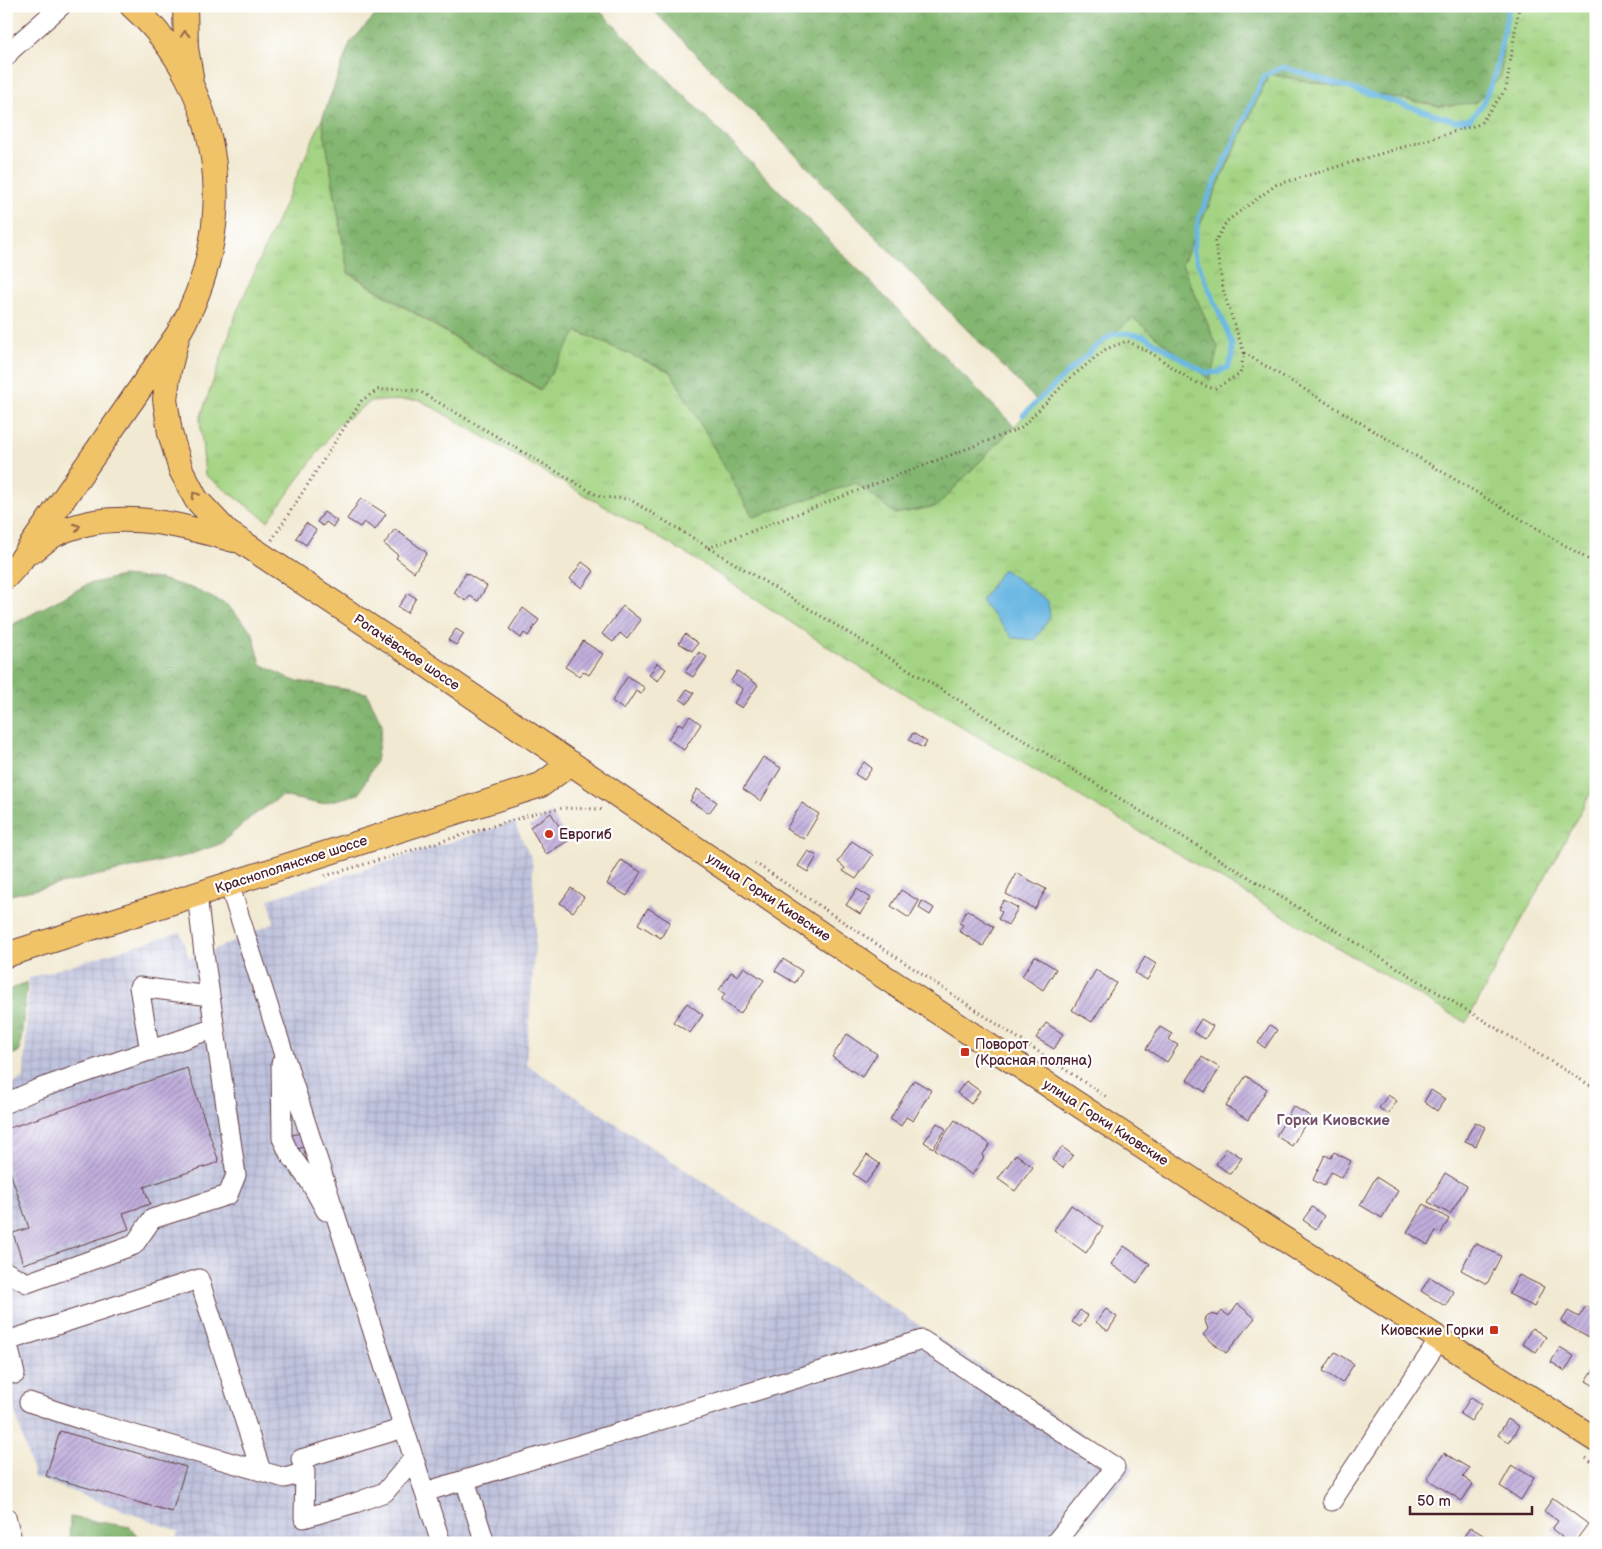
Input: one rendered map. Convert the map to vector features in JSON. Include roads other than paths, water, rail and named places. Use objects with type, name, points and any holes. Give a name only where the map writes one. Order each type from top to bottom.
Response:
[{"type":"main road","name":"Рогачёвское шоссе","points":[[14,569],[178,334],[198,295],[212,246],[216,186],[211,144],[204,119],[184,72],[170,50],[155,30],[132,6]]},
{"type":"main road","points":[[185,6],[186,48],[195,95]]},
{"type":"main road","name":"Рогачёвское шоссе","points":[[178,334],[169,370],[165,399],[170,433],[181,470],[196,499],[227,532],[571,763]]},
{"type":"main road","name":"Рогачёвское шоссе","points":[[14,569],[53,536],[80,525],[109,519],[150,521],[184,526],[243,543]]},
{"type":"main road","name":"Краснополянское шоссе","points":[[6,956],[541,785],[571,763]]},
{"type":"main road","name":"улица Горки Киовские","points":[[571,763],[874,970],[1439,1340],[1587,1447]]},
{"type":"street","points":[[6,56],[61,6]]},
{"type":"street","points":[[230,884],[442,1543]]},
{"type":"street","points":[[6,1272],[27,1283],[134,1245],[152,1219],[228,1195],[236,1174],[197,894]]},
{"type":"street","points":[[150,1050],[139,987],[210,996]]},
{"type":"street","points":[[6,1103],[38,1089],[215,1028]]},
{"type":"street","points":[[281,1044],[282,1138],[289,1153],[310,1182],[345,1242]]},
{"type":"street","points":[[15,1374],[7,1341],[199,1279],[261,1471]]},
{"type":"street","points":[[425,1492],[922,1340],[1115,1467],[1055,1543]]},
{"type":"street","points":[[1332,1501],[1439,1340]]},
{"type":"street","points":[[29,1402],[86,1421],[284,1478],[305,1472]]},
{"type":"street","points":[[404,1428],[301,1459],[305,1472],[304,1518],[356,1503],[385,1492],[414,1458]]},
{"type":"street","points":[[465,1480],[485,1543]]},
{"type":"street","points":[[6,1517],[13,1543]]},
{"type":"water","points":[[1003,569],[1048,601],[1050,617],[1035,640],[1013,638],[981,601]]},
{"type":"waterway","points":[[1023,415],[1094,348],[1113,334],[1126,333],[1144,336],[1206,373],[1219,372],[1228,367],[1232,357],[1232,343],[1193,251],[1199,217],[1264,76],[1283,67],[1455,121],[1470,119],[1481,107],[1495,75],[1509,6]]},
{"type":"place","name":"Еврогиб","points":[[549,834]]},
{"type":"place","name":"Поворот (Красная поляна)","points":[[965,1052]]},
{"type":"place","name":"Киовские Горки","points":[[1494,1330]]},
{"type":"district","name":"Горки Киовские","points":[[1333,1120]]}]
